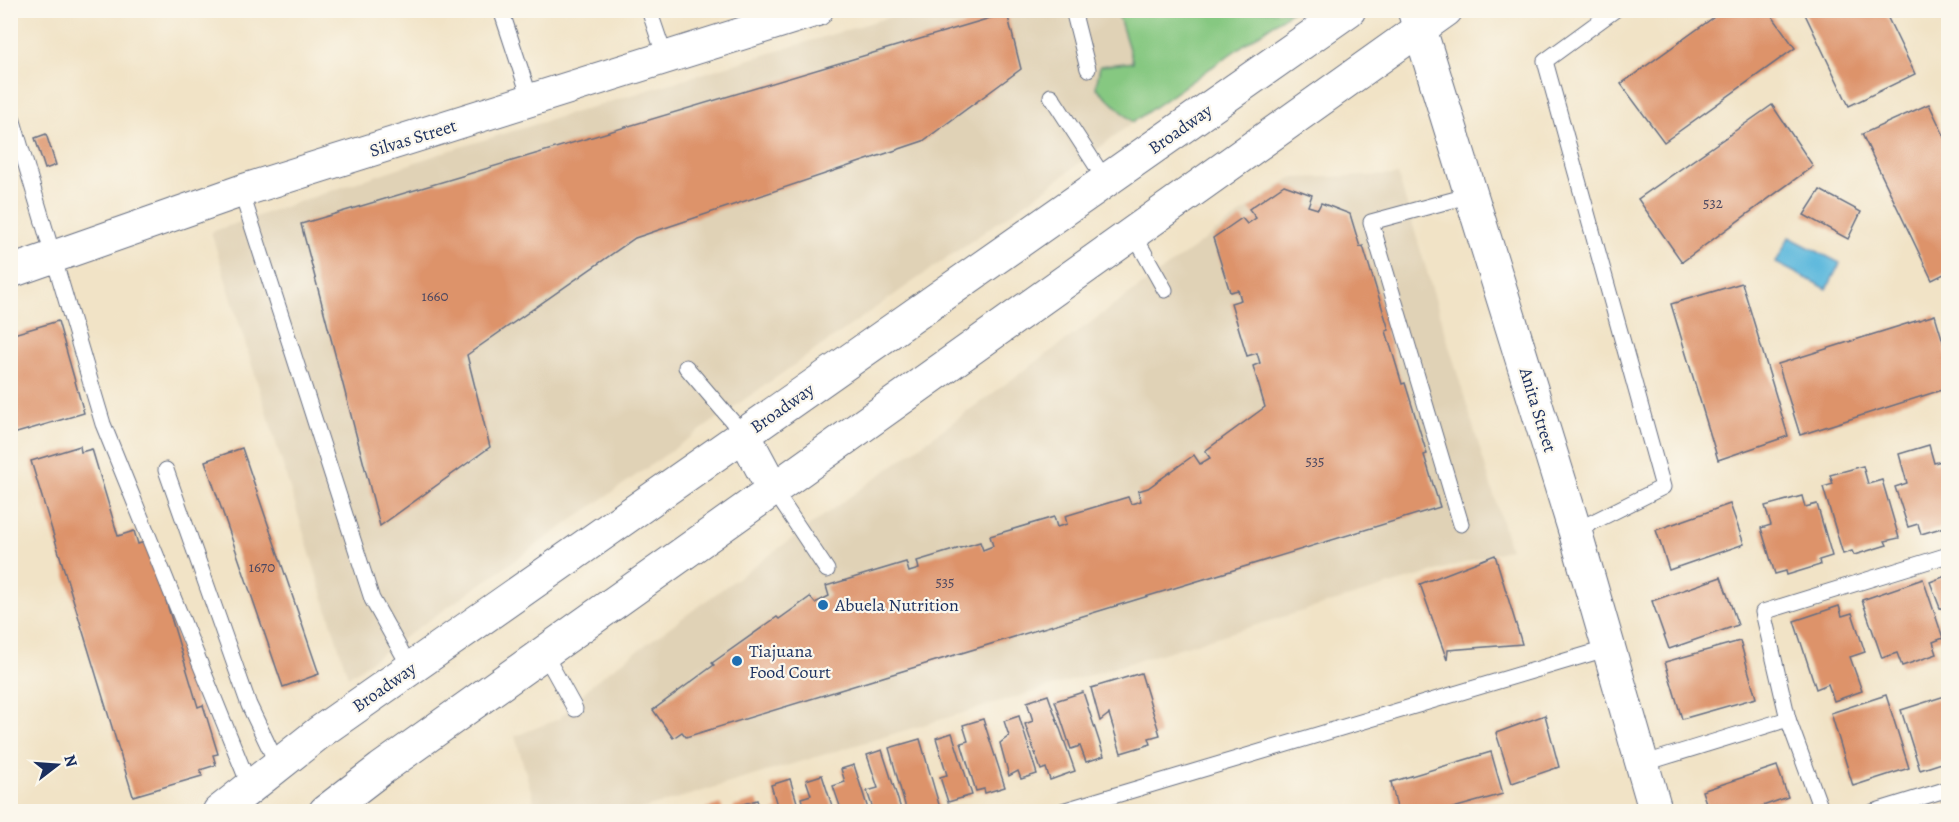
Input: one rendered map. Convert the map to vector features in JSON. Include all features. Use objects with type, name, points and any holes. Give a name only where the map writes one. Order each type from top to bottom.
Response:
[{"type":"main road","name":"Broadway","points":[[219,812],[320,732],[1350,10]]},
{"type":"main road","points":[[325,812],[381,769],[1133,233],[1417,20],[1446,10]]},
{"type":"main road","name":"Anita Street","points":[[1417,20],[1575,531],[1656,812]]},
{"type":"main road","points":[[744,435],[773,489]]},
{"type":"street","name":"Silvas Street","points":[[10,272],[241,190],[817,10]]},
{"type":"lane","points":[[501,10],[531,101]]},
{"type":"lane","points":[[649,10],[665,57]]},
{"type":"lane","points":[[1073,10],[1088,69]]},
{"type":"lane","points":[[1575,531],[1663,487],[1545,61],[1615,10]]},
{"type":"lane","points":[[1051,96],[1106,181]]},
{"type":"lane","points":[[10,111],[103,424],[250,787]]},
{"type":"lane","points":[[241,190],[372,599],[411,669]]},
{"type":"lane","points":[[1461,524],[1371,222],[1471,195]]},
{"type":"lane","points":[[1133,233],[1165,290]]},
{"type":"lane","points":[[686,367],[744,435]]},
{"type":"lane","points":[[166,470],[249,705],[278,765]]},
{"type":"lane","points":[[773,489],[827,570]]},
{"type":"lane","points":[[1822,812],[1788,719],[1763,612],[1948,555]]},
{"type":"lane","points":[[1059,812],[1609,648]]},
{"type":"lane","points":[[544,653],[575,709]]},
{"type":"lane","points":[[1642,764],[1788,719]]},
{"type":"lane","points":[[1873,812],[1948,789]]},
{"type":"shaded area","points":[[909,11],[1117,11],[1133,62],[1096,87],[1133,122],[1047,188],[348,677],[211,232],[457,148]]},
{"type":"shaded area","points":[[1398,175],[1510,549],[636,811],[537,811],[515,736],[559,719],[594,682],[1290,178]]},
{"type":"green space","points":[[1117,10],[1292,11],[1133,122],[1096,87],[1100,66],[1133,62]]},
{"type":"water","points":[[1789,237],[1840,263],[1827,289],[1776,263]]},
{"type":"building","points":[[1724,10],[1768,10],[1795,48],[1664,142],[1621,84]]},
{"type":"building","points":[[1803,10],[1884,10],[1915,74],[1849,106]]},
{"type":"building","points":[[1007,13],[1021,69],[923,141],[635,238],[467,355],[490,447],[380,526],[301,224]]},
{"type":"building","points":[[1929,104],[1948,144],[1948,272],[1932,280],[1862,134]]},
{"type":"building","points":[[1772,105],[1813,166],[1682,262],[1638,199]]},
{"type":"building","points":[[46,134],[56,165],[45,169],[35,138]]},
{"type":"building","points":[[1284,185],[1312,195],[1308,206],[1318,209],[1321,203],[1350,214],[1360,247],[1363,246],[1389,330],[1386,331],[1427,454],[1424,455],[1440,507],[686,737],[682,732],[673,738],[653,710],[714,665],[712,663],[777,617],[779,619],[810,597],[815,603],[829,596],[826,586],[906,562],[909,572],[919,569],[917,561],[980,542],[983,550],[993,546],[990,536],[1054,517],[1057,527],[1067,524],[1065,516],[1128,497],[1131,504],[1141,501],[1138,491],[1148,488],[1194,455],[1200,464],[1210,458],[1205,451],[1265,407],[1253,366],[1260,363],[1257,353],[1247,356],[1231,303],[1241,300],[1238,290],[1230,292],[1213,238],[1242,218],[1247,224],[1256,218],[1249,209]]},
{"type":"building","points":[[1820,190],[1861,212],[1848,239],[1804,215]]},
{"type":"building","points":[[1742,283],[1788,436],[1718,460],[1671,304]]},
{"type":"building","points":[[1935,315],[1948,358],[1948,388],[1800,435],[1778,364]]},
{"type":"building","points":[[58,321],[84,413],[10,435],[10,335]]},
{"type":"building","points":[[1929,445],[1934,463],[1948,459],[1948,526],[1921,534],[1918,524],[1908,527],[1895,487],[1907,483],[1899,454]]},
{"type":"building","points":[[80,446],[81,452],[92,449],[118,536],[134,531],[138,544],[148,541],[198,707],[203,705],[218,754],[213,755],[216,765],[200,770],[202,776],[133,796],[31,461]]},
{"type":"building","points":[[242,448],[319,674],[283,687],[205,461]]},
{"type":"building","points":[[1863,466],[1868,484],[1882,480],[1899,538],[1885,541],[1887,545],[1854,555],[1852,551],[1843,554],[1823,487],[1833,484],[1830,475]]},
{"type":"building","points":[[1802,496],[1805,507],[1817,504],[1832,556],[1819,560],[1820,565],[1787,575],[1786,571],[1775,574],[1761,528],[1771,525],[1765,506]]},
{"type":"building","points":[[1730,504],[1744,544],[1669,570],[1656,530]]},
{"type":"building","points":[[1495,555],[1522,644],[1448,650],[1447,660],[1420,584]]},
{"type":"building","points":[[1948,575],[1948,614],[1946,609],[1940,608],[1930,582]]},
{"type":"building","points":[[1721,577],[1738,625],[1669,649],[1652,601]]},
{"type":"building","points":[[1923,579],[1943,638],[1933,642],[1937,654],[1902,666],[1897,653],[1882,658],[1862,600]]},
{"type":"building","points":[[1839,606],[1842,616],[1852,613],[1865,652],[1850,657],[1862,691],[1834,701],[1828,684],[1816,689],[1794,621]]},
{"type":"building","points":[[1740,641],[1756,698],[1682,719],[1665,662]]},
{"type":"building","points":[[1141,673],[1160,735],[1149,738],[1151,744],[1121,753],[1109,714],[1100,721],[1091,688]]},
{"type":"building","points":[[1083,692],[1104,756],[1086,762],[1080,746],[1071,749],[1055,701]]},
{"type":"building","points":[[1048,695],[1075,771],[1050,780],[1046,768],[1041,770],[1025,724],[1033,721],[1027,702]]},
{"type":"building","points":[[1886,695],[1909,768],[1853,786],[1831,713]]},
{"type":"building","points":[[1948,695],[1948,761],[1920,770],[1901,710]]},
{"type":"building","points":[[1545,715],[1559,767],[1512,783],[1496,733]]},
{"type":"building","points":[[1019,716],[1037,774],[1021,779],[1018,771],[1009,776],[1000,743],[1009,736],[1004,721]]},
{"type":"building","points":[[983,719],[1005,787],[985,793],[984,789],[976,791],[961,743],[968,741],[963,725]]},
{"type":"building","points":[[952,733],[972,795],[948,802],[940,777],[947,775],[936,738]]},
{"type":"building","points":[[920,739],[940,808],[929,812],[907,812],[889,748]]},
{"type":"building","points":[[882,750],[902,812],[874,812],[867,791],[878,788],[867,755]]},
{"type":"building","points":[[1491,752],[1503,794],[1439,812],[1398,812],[1391,782]]},
{"type":"building","points":[[854,765],[869,812],[842,812],[833,786],[845,782],[841,769]]},
{"type":"building","points":[[1777,766],[1788,797],[1746,812],[1709,812],[1702,791]]},
{"type":"building","points":[[822,775],[834,812],[805,812],[801,798],[811,795],[806,780]]},
{"type":"building","points":[[790,779],[800,812],[771,812],[778,809],[771,785]]},
{"type":"building","points":[[757,800],[761,812],[734,812],[733,807]]},
{"type":"building","points":[[721,804],[723,812],[707,812],[706,808]]},
{"type":"place","name":"Abuela Nutrition","points":[[823,605]]},
{"type":"place","name":"Tiajuana Food Court","points":[[737,661]]}]
